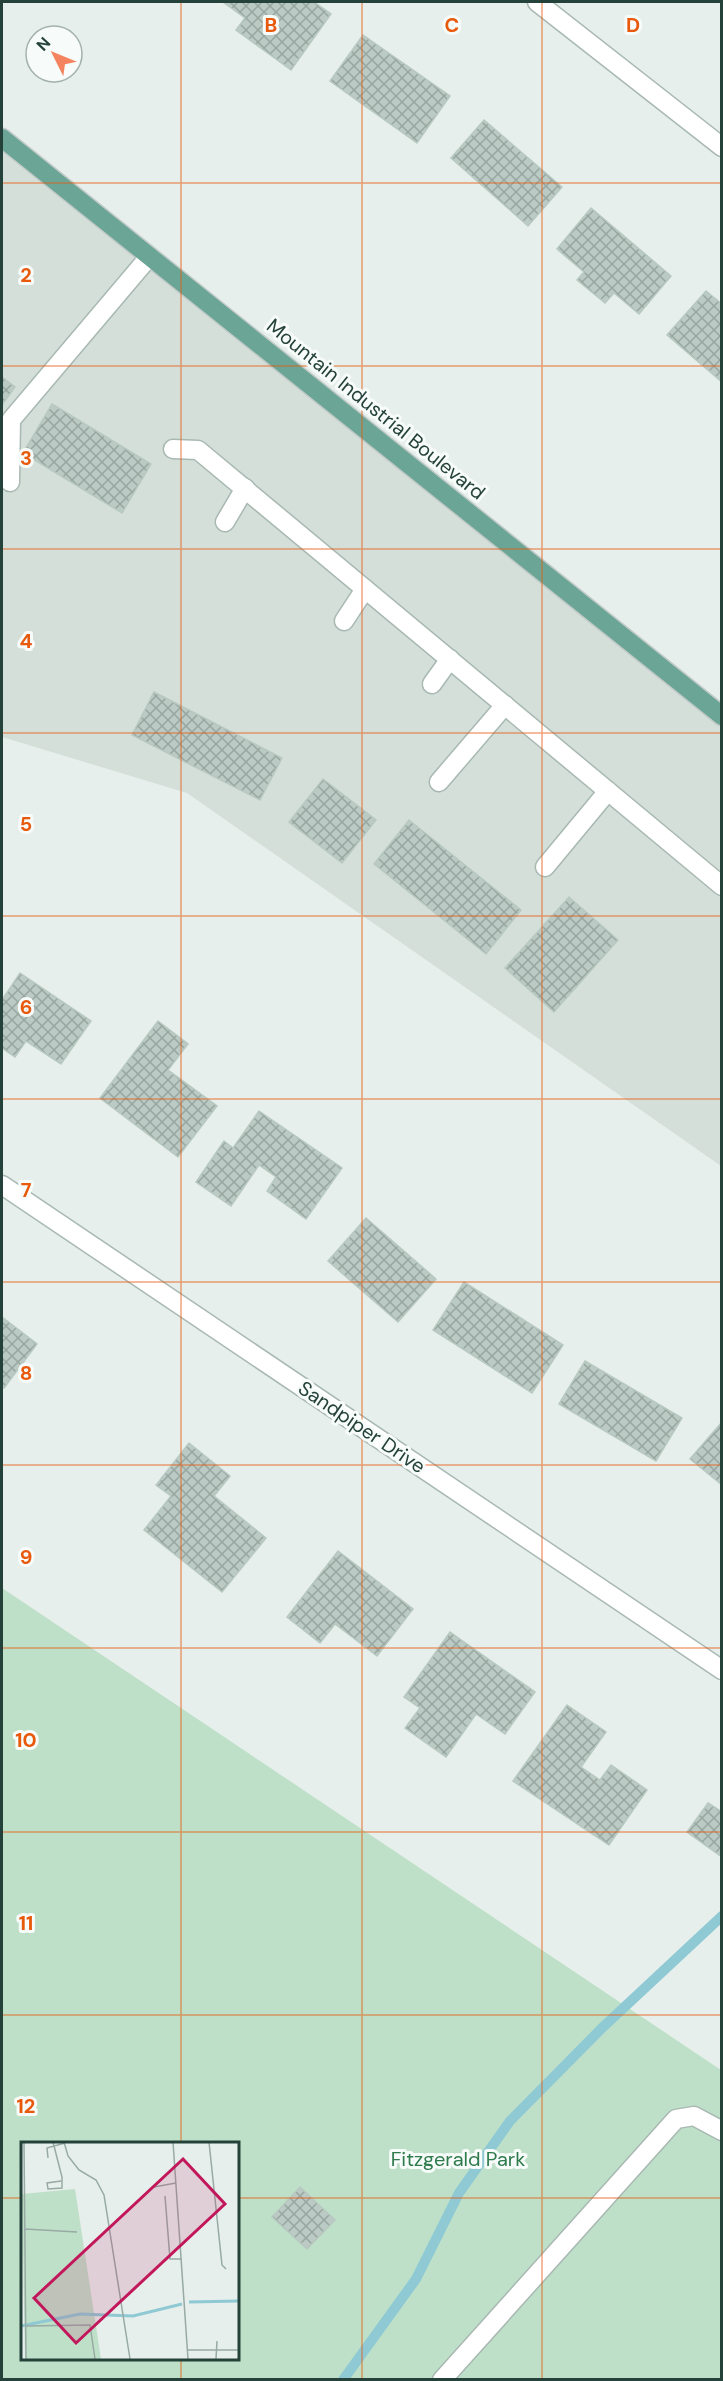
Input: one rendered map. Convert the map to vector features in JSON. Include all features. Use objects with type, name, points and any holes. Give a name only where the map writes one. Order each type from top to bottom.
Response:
[{"type":"main road","name":"Mountain Industrial Boulevard","points":[[2,138],[722,716]]},
{"type":"street","points":[[537,2],[722,147]]},
{"type":"street","points":[[10,482],[11,420],[149,257]]},
{"type":"street","points":[[173,450],[198,450],[722,886]]},
{"type":"street","points":[[225,522],[245,488]]},
{"type":"street","points":[[344,621],[365,589]]},
{"type":"street","points":[[432,684],[450,659]]},
{"type":"street","points":[[439,782],[505,705]]},
{"type":"street","points":[[545,867],[608,791]]},
{"type":"street","name":"Sandpiper Drive","points":[[2,1185],[722,1670]]},
{"type":"street","points":[[442,2379],[676,2120],[694,2116],[722,2131]]},
{"type":"shaded area","points":[[2,135],[721,716],[721,1166],[187,793],[2,737]]},
{"type":"green space","name":"Fitzgerald Park","points":[[2,1588],[721,2070],[721,2379],[2,2379]]},
{"type":"building","points":[[223,2],[314,2],[331,14],[291,70],[236,30],[245,18]]},
{"type":"building","points":[[363,35],[450,96],[417,143],[330,81]]},
{"type":"building","points":[[484,120],[562,187],[528,226],[451,158]]},
{"type":"building","points":[[591,208],[671,276],[639,314],[614,293],[605,303],[577,280],[584,272],[557,249]]},
{"type":"building","points":[[706,291],[722,304],[722,382],[667,335]]},
{"type":"building","points":[[2,377],[15,387],[2,405]]},
{"type":"building","points":[[52,404],[151,464],[122,513],[23,453]]},
{"type":"building","points":[[154,692],[282,758],[260,800],[132,735]]},
{"type":"building","points":[[323,779],[376,820],[342,863],[289,822]]},
{"type":"building","points":[[409,820],[521,910],[486,954],[374,864]]},
{"type":"building","points":[[569,897],[618,940],[554,1012],[505,968]]},
{"type":"building","points":[[20,973],[91,1021],[61,1064],[26,1041],[15,1057],[2,1048],[2,1000]]},
{"type":"building","points":[[158,1021],[188,1044],[168,1070],[217,1106],[178,1157],[100,1098]]},
{"type":"building","points":[[259,1111],[342,1168],[306,1219],[267,1191],[276,1177],[259,1165],[231,1206],[196,1182],[224,1141],[233,1148]]},
{"type":"building","points":[[366,1218],[436,1279],[398,1322],[328,1261]]},
{"type":"building","points":[[464,1282],[563,1345],[532,1393],[433,1330]]},
{"type":"building","points":[[2,1317],[37,1344],[4,1388],[2,1386]]},
{"type":"building","points":[[585,1361],[682,1418],[656,1461],[559,1404]]},
{"type":"building","points":[[722,1422],[722,1485],[690,1459]]},
{"type":"building","points":[[189,1443],[230,1476],[214,1496],[266,1538],[222,1592],[144,1530],[171,1496],[156,1485]]},
{"type":"building","points":[[338,1551],[413,1609],[377,1656],[335,1624],[320,1643],[287,1617]]},
{"type":"building","points":[[450,1632],[535,1692],[505,1734],[476,1714],[446,1757],[405,1728],[420,1708],[404,1697]]},
{"type":"building","points":[[567,1705],[606,1732],[581,1767],[600,1780],[611,1765],[647,1790],[609,1845],[513,1781]]},
{"type":"building","points":[[708,1803],[722,1812],[722,1857],[687,1832]]},
{"type":"building","points":[[300,2187],[335,2220],[307,2249],[272,2217]]},
{"type":"waterway","points":[[343,2380],[416,2279],[459,2193],[510,2121],[602,2028],[722,1916]]}]
